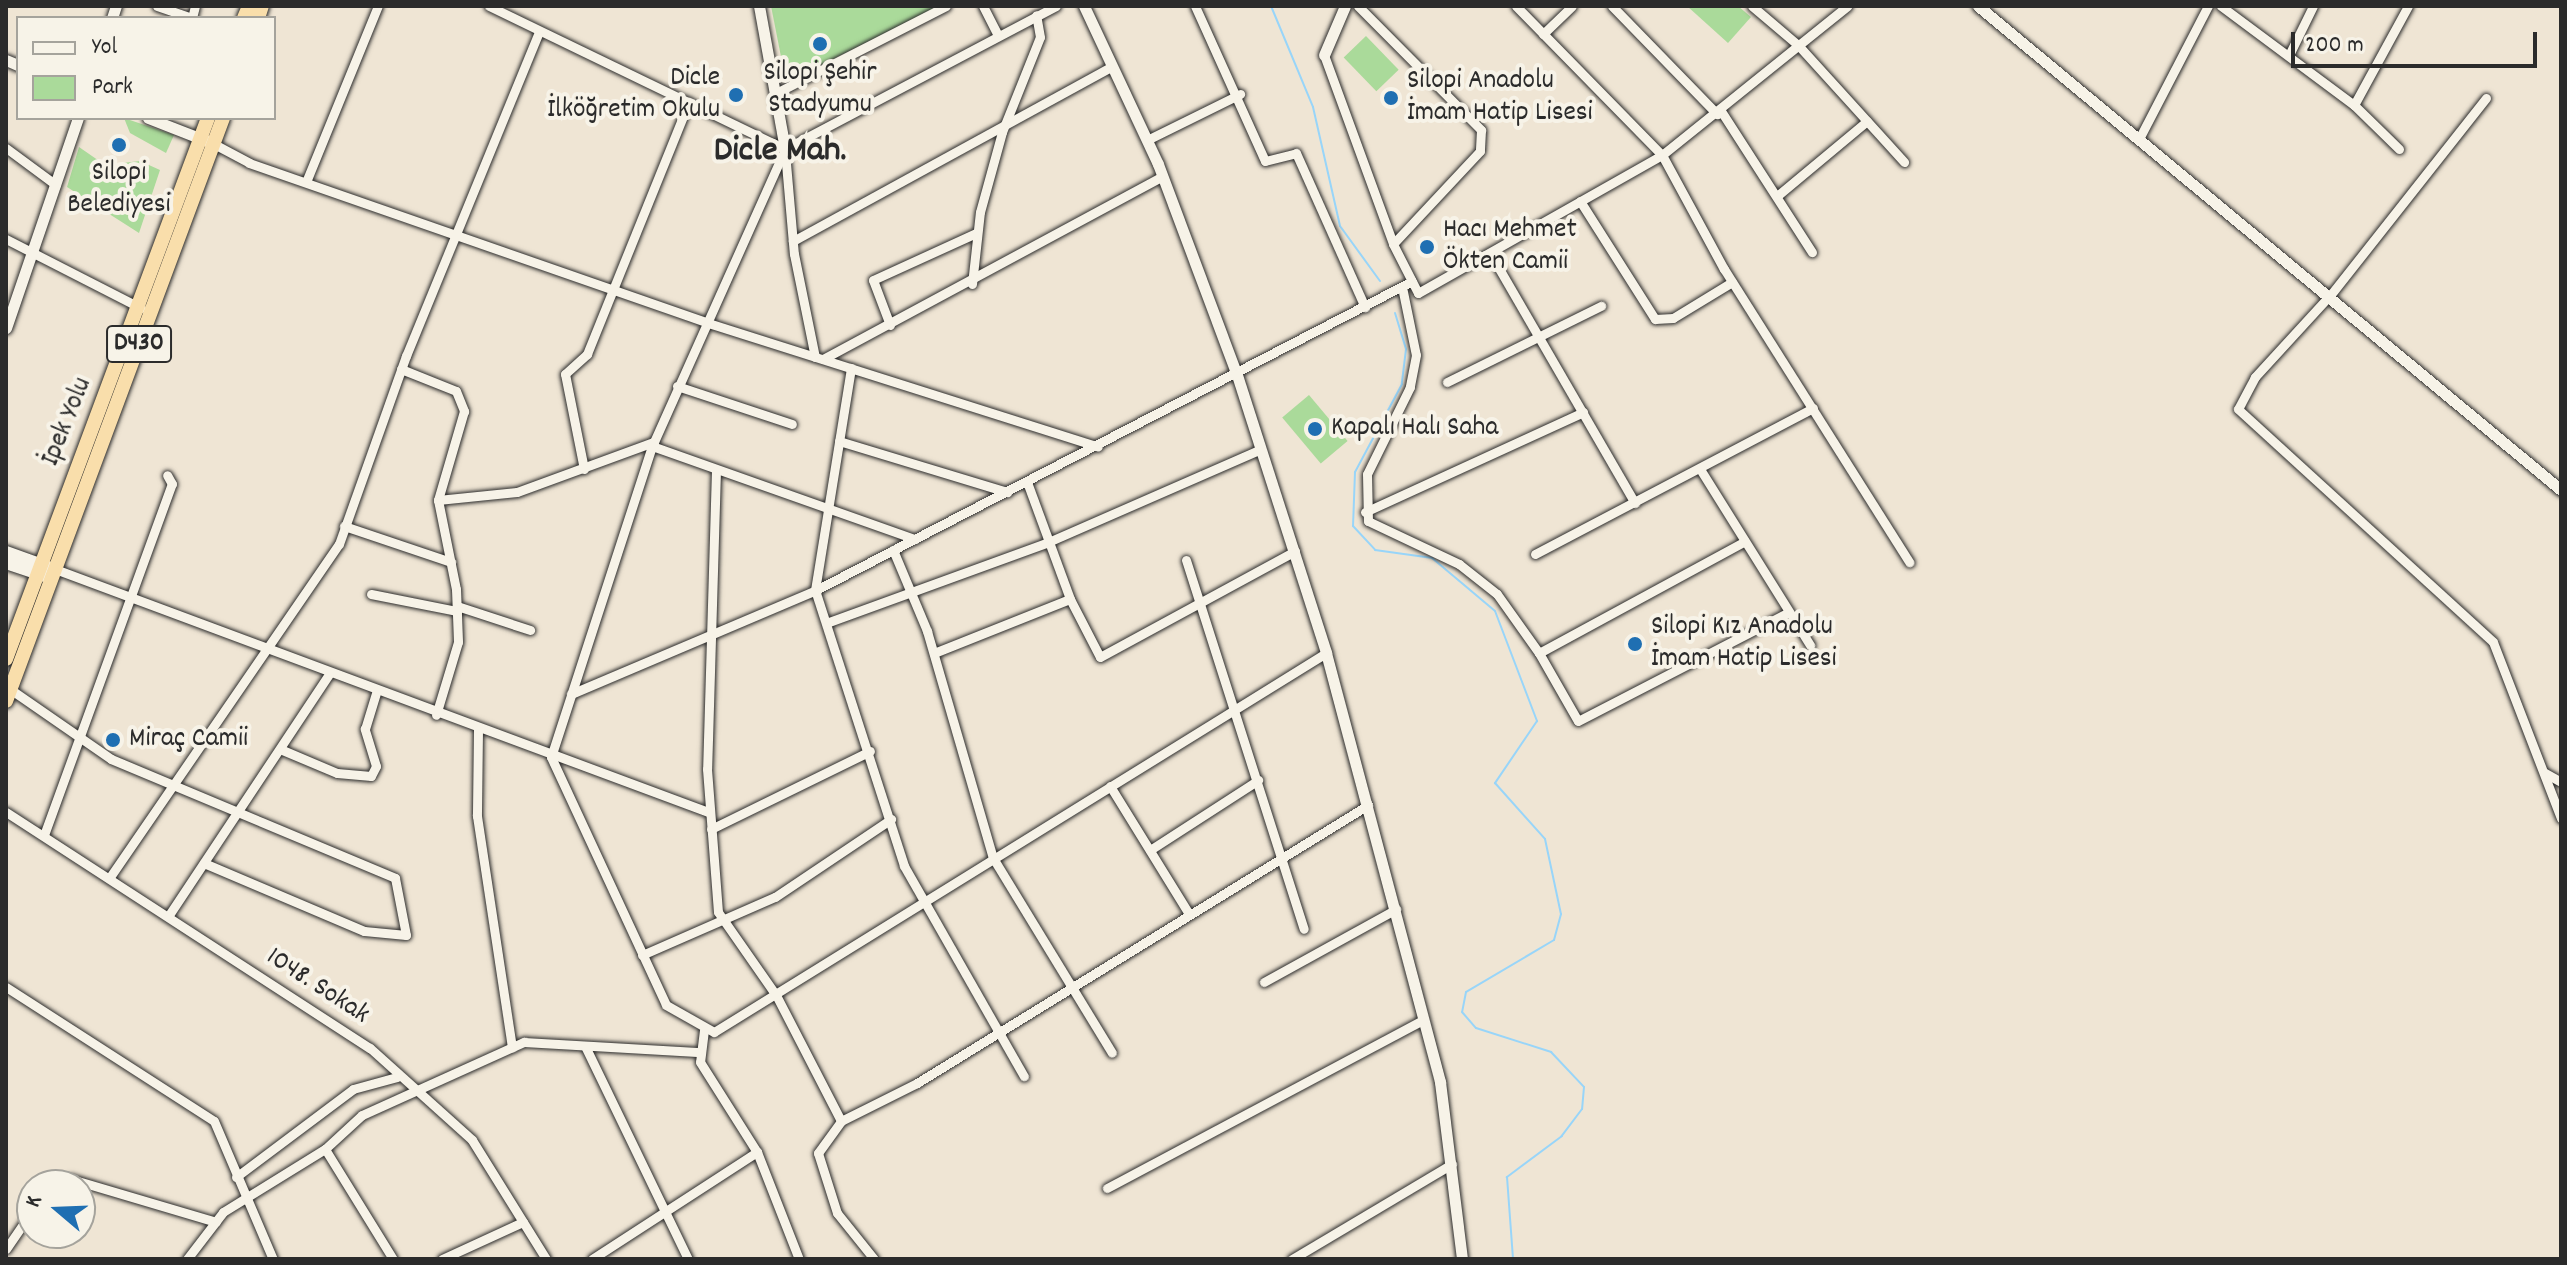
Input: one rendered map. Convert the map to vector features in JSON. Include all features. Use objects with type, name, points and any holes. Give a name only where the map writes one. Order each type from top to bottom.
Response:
[{"type":"highway","name":"İpek Yolu","points":[[46,571],[141,308],[207,141],[208,120]]},
{"type":"highway","name":"D430","points":[[8,695],[46,571],[207,141],[222,120]]},
{"type":"highway","name":"D430","points":[[6,659],[46,571]]},
{"type":"main road","points":[[6,552],[46,571]]},
{"type":"main road","points":[[6,563],[46,571]]},
{"type":"street","points":[[157,6],[186,16]]},
{"type":"street","points":[[306,182],[378,6]]},
{"type":"street","points":[[489,6],[785,149]]},
{"type":"street","points":[[759,6],[785,149],[793,241],[819,358]]},
{"type":"street","points":[[776,93],[946,6]]},
{"type":"street","points":[[983,6],[998,35]]},
{"type":"street","points":[[1056,6],[785,149],[653,444],[551,757],[666,1005],[704,1030],[714,1032],[1326,653]]},
{"type":"street","points":[[1084,6],[1163,176],[1237,375],[1326,653],[1423,1020],[1452,1164],[1462,1259]]},
{"type":"street","points":[[1195,6],[1240,94],[1268,164],[1296,153],[1365,307]]},
{"type":"street","points":[[1345,6],[1324,55],[1393,244],[1418,293],[1662,155],[1847,6]]},
{"type":"street","points":[[1358,6],[1481,130],[1480,151],[1393,244]]},
{"type":"street","points":[[1516,6],[1662,155],[1732,282],[1909,562]]},
{"type":"street","points":[[1543,34],[1572,6]]},
{"type":"street","points":[[1612,6],[1719,112],[1812,252]]},
{"type":"street","points":[[1752,6],[1798,45],[1904,162]]},
{"type":"street","points":[[1978,6],[2331,294],[2561,490]]},
{"type":"street","points":[[2140,137],[2208,6]]},
{"type":"street","points":[[2221,6],[2354,105],[2399,149]]},
{"type":"street","points":[[2289,55],[2313,6]]},
{"type":"street","points":[[2354,105],[2408,6]]},
{"type":"street","points":[[972,284],[976,233],[1002,132],[1040,37],[1036,15]]},
{"type":"street","points":[[110,877],[174,789],[266,651],[344,526],[401,369],[539,31]]},
{"type":"street","points":[[793,241],[1002,132],[1112,66]]},
{"type":"street","points":[[1147,140],[1240,94]]},
{"type":"street","points":[[2486,98],[2331,294],[2246,388],[2240,417],[2493,642],[2561,818]]},
{"type":"street","points":[[584,469],[565,374],[587,354],[689,102]]},
{"type":"street","points":[[6,328],[77,120]]},
{"type":"street","points":[[153,120],[306,182],[705,322],[1098,447]]},
{"type":"street","points":[[1777,196],[1867,121]]},
{"type":"street","points":[[6,148],[56,185]]},
{"type":"street","points":[[819,358],[972,284],[1163,176]]},
{"type":"street","points":[[1580,201],[1655,319],[1673,318],[1732,282]]},
{"type":"street","points":[[890,325],[873,280],[976,233]]},
{"type":"street","points":[[6,239],[31,256],[141,308]]},
{"type":"street","points":[[1490,253],[1635,503]]},
{"type":"street","points":[[571,694],[717,635],[815,590],[1098,447],[1412,281]]},
{"type":"street","points":[[1402,287],[1413,317],[1415,365],[1367,474],[1365,512],[1374,528],[1459,564],[1497,594],[1539,653],[1578,721],[1789,612]]},
{"type":"street","points":[[1447,382],[1601,306]]},
{"type":"street","points":[[851,368],[815,590],[829,622],[920,902],[1024,1076]]},
{"type":"street","points":[[401,369],[462,399],[438,500],[451,562],[458,642],[436,715]]},
{"type":"street","points":[[677,386],[792,424]]},
{"type":"street","points":[[1535,554],[1813,408]]},
{"type":"street","points":[[1365,512],[1583,412]]},
{"type":"street","points":[[839,441],[1007,492]]},
{"type":"street","points":[[438,500],[517,492],[653,444],[716,470],[915,539]]},
{"type":"street","points":[[829,622],[1046,543],[1259,450]]},
{"type":"street","points":[[1700,469],[1810,645]]},
{"type":"street","points":[[716,470],[717,635],[708,812],[722,920],[776,995],[841,1121]]},
{"type":"street","points":[[44,835],[172,484],[167,475]]},
{"type":"street","points":[[1027,482],[1046,543],[1100,657],[1201,605],[1295,551]]},
{"type":"street","points":[[344,526],[451,562]]},
{"type":"street","points":[[1539,653],[1745,541]]},
{"type":"street","points":[[893,550],[934,653],[993,858],[1112,1053]]},
{"type":"street","points":[[1186,560],[1237,709],[1304,929]]},
{"type":"street","points":[[46,571],[708,812]]},
{"type":"street","points":[[371,594],[457,608],[530,630]]},
{"type":"street","points":[[934,653],[1070,599]]},
{"type":"street","points":[[169,915],[329,674]]},
{"type":"street","points":[[280,749],[337,773],[371,776],[376,766],[365,729],[376,692]]},
{"type":"street","points":[[8,695],[80,739],[174,789],[395,878],[406,935],[364,931],[204,863]]},
{"type":"street","points":[[478,730],[477,816],[512,1047]]},
{"type":"street","points":[[711,829],[870,751]]},
{"type":"street","points":[[2545,773],[2561,782]]},
{"type":"street","points":[[1150,850],[1258,780]]},
{"type":"street","points":[[1110,786],[1189,914]]},
{"type":"street","points":[[874,1259],[837,1213],[818,1153],[841,1121],[999,1033],[1189,914],[1283,861],[1368,805]]},
{"type":"street","name":"1048. Sokak","points":[[6,812],[370,1048],[397,1077],[472,1140],[546,1259]]},
{"type":"street","points":[[642,955],[775,897],[891,819]]},
{"type":"street","points":[[1264,982],[1396,909]]},
{"type":"street","points":[[6,987],[214,1121],[273,1259]]},
{"type":"street","points":[[1107,1188],[1423,1020]]},
{"type":"street","points":[[704,1030],[697,1052],[757,1152],[799,1259]]},
{"type":"street","points":[[187,1259],[216,1222],[245,1195],[325,1149],[362,1115],[417,1093],[512,1047],[542,1041],[697,1052]]},
{"type":"street","points":[[585,1046],[688,1259]]},
{"type":"street","points":[[236,1177],[353,1089],[397,1077]]},
{"type":"street","points":[[325,1149],[393,1259]]},
{"type":"street","points":[[592,1259],[667,1214],[757,1152]]},
{"type":"street","points":[[1292,1259],[1452,1164]]},
{"type":"street","points":[[96,1186],[216,1222]]},
{"type":"street","points":[[442,1259],[523,1222]]},
{"type":"green space","name":"Silopi Şehir Stadyumu","points":[[771,6],[938,6],[939,7],[786,82]]},
{"type":"green space","points":[[1687,6],[1738,6],[1751,17],[1728,43]]},
{"type":"green space","points":[[1366,36],[1399,70],[1376,91],[1344,58]]},
{"type":"green space","points":[[125,120],[174,135],[166,153],[130,133]]},
{"type":"green space","points":[[79,147],[105,165],[140,161],[160,170],[139,233],[67,187]]},
{"type":"green space","name":"Kapalı Halı Saha","points":[[1309,395],[1348,441],[1321,463],[1282,417]]},
{"type":"waterway","points":[[1271,6],[1313,107],[1340,226],[1380,281]]},
{"type":"waterway","points":[[1395,313],[1406,349],[1402,384],[1355,472],[1353,526],[1375,550],[1432,558],[1495,611],[1537,721],[1495,783],[1545,839],[1561,914],[1554,940],[1466,992],[1462,1012],[1476,1028],[1551,1052],[1584,1087],[1582,1109],[1562,1136],[1507,1177],[1513,1259]]},
{"type":"place","name":"Silopi Şehir Stadyumu","points":[[820,44]]},
{"type":"place","name":"Dicle İlköğretim Okulu","points":[[736,95]]},
{"type":"place","name":"Silopi Anadolu İmam Hatip Lisesi","points":[[1391,98]]},
{"type":"place","name":"Silopi Belediyesi","points":[[119,145]]},
{"type":"place","name":"Hacı Mehmet Ökten Camii","points":[[1427,247]]},
{"type":"place","name":"Kapalı Halı Saha","points":[[1315,429]]},
{"type":"place","name":"Silopi Kız Anadolu İmam Hatip Lisesi","points":[[1635,644]]},
{"type":"place","name":"Miraç Camii","points":[[113,740]]},
{"type":"district","name":"Dicle Mah.","points":[[780,153]]}]
